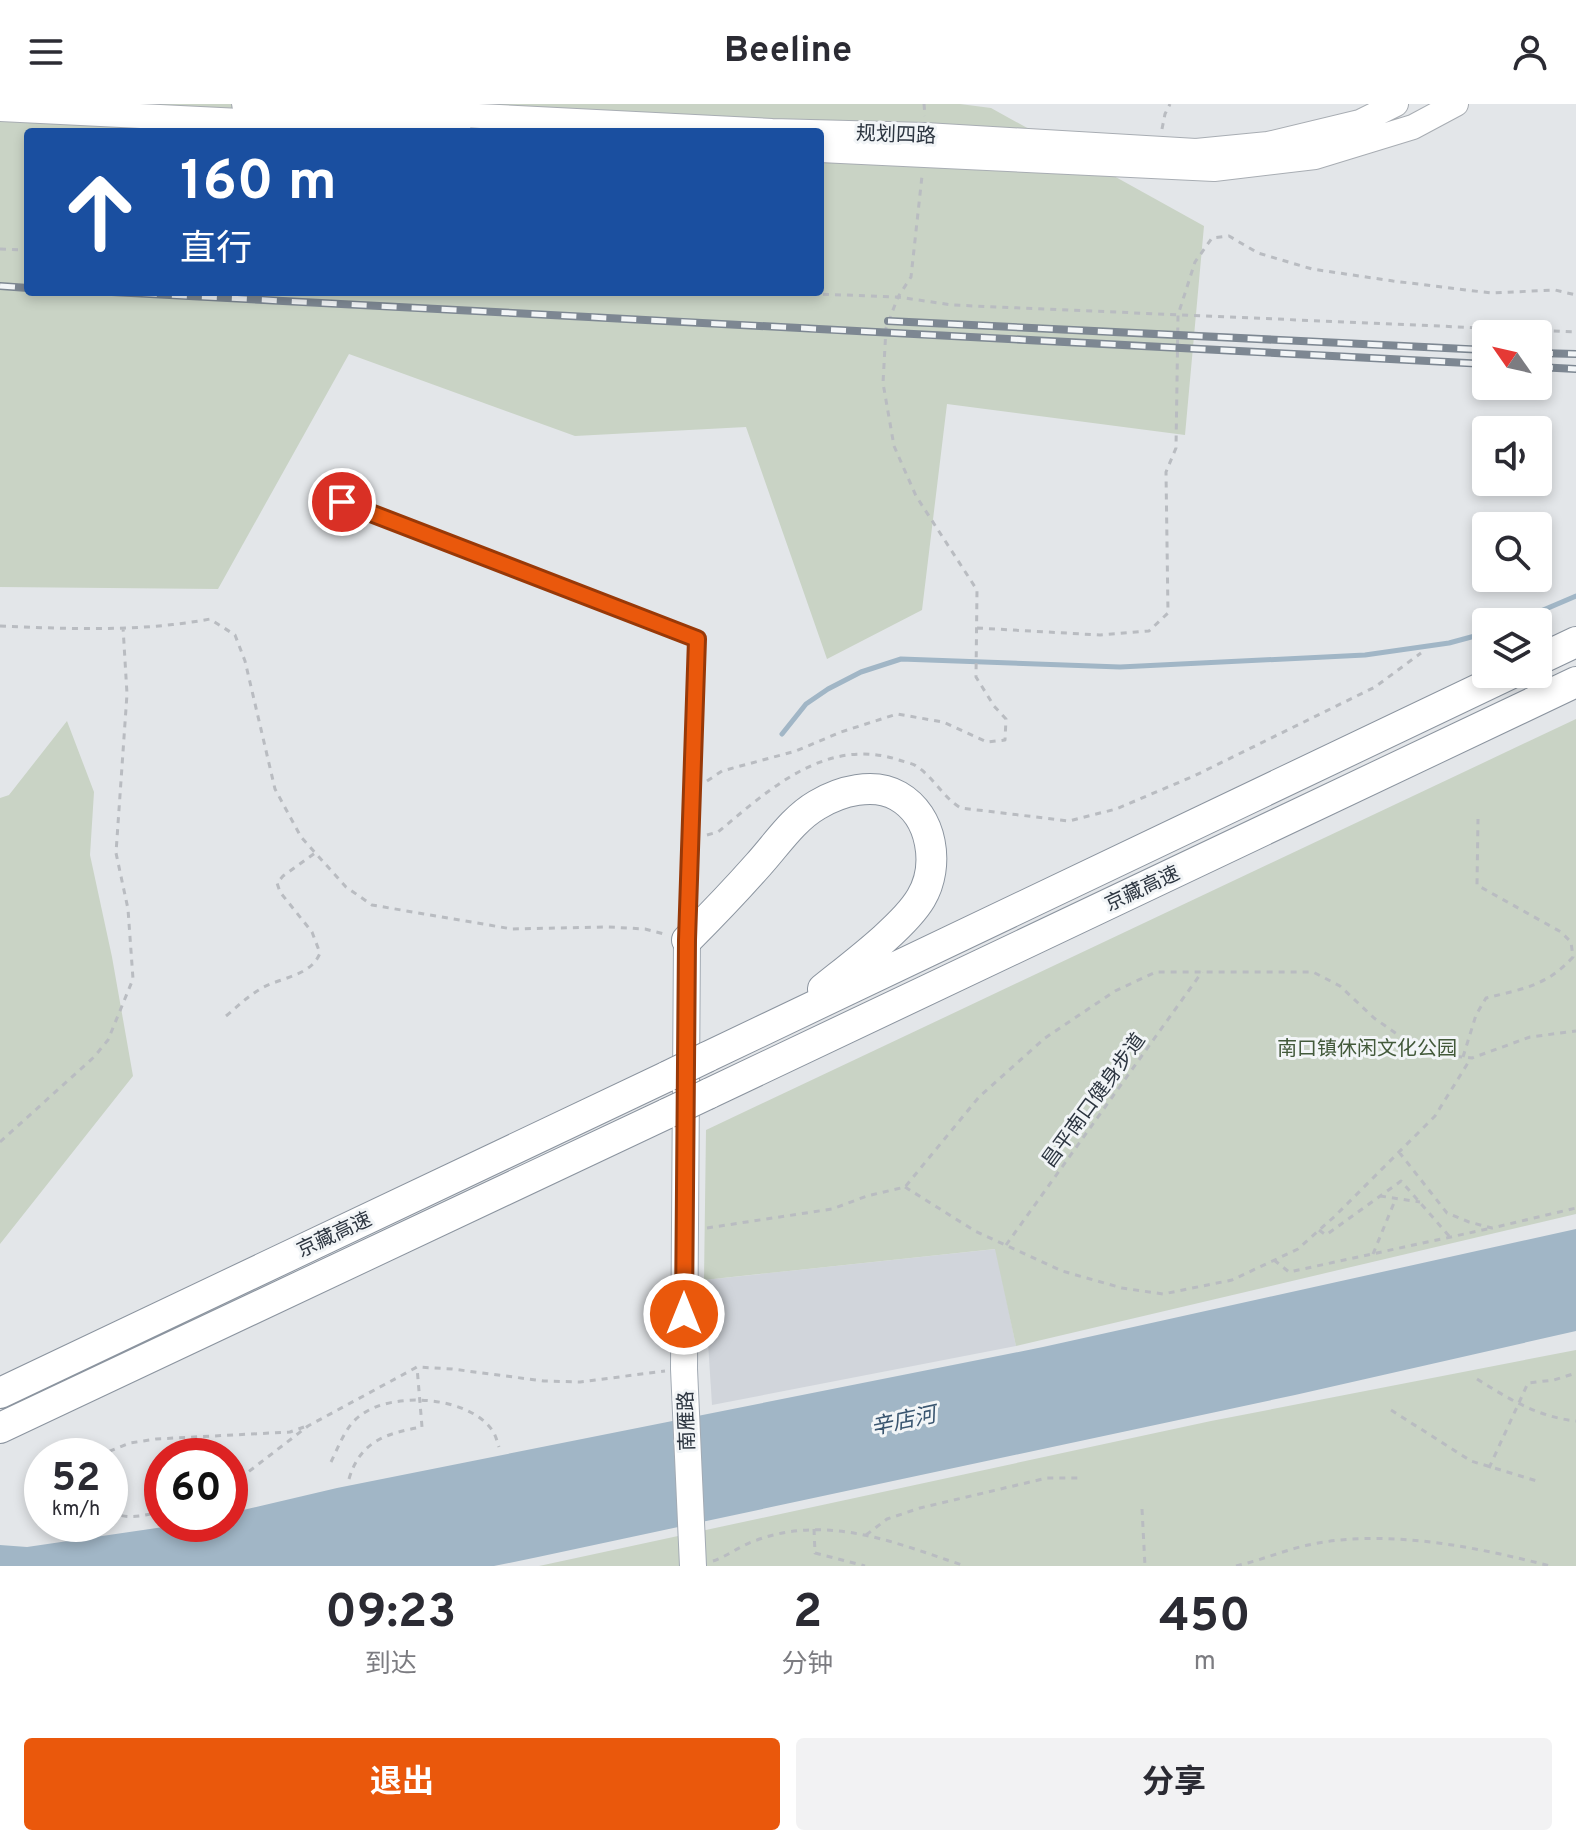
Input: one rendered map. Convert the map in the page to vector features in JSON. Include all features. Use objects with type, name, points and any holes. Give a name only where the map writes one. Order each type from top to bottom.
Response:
[{"type":"highway","points":[[1552,653],[1576,642]]},
{"type":"highway","name":"京藏高速","points":[[0,1428],[1576,682]]},
{"type":"highway","name":"京藏高速","points":[[0,1393],[1481,688]]},
{"type":"highway","points":[[687,940],[800,816],[840,794],[867,789],[896,795],[924,824],[931,848],[931,872],[920,899],[865,954],[788,1019]]},
{"type":"main road","name":"规划四路","points":[[244,104],[713,128]]},
{"type":"main road","name":"规划四路","points":[[824,150],[925,145],[1196,151],[1268,144],[1360,122],[1396,104]]},
{"type":"main road","name":"规划四路","points":[[824,136],[1214,169],[1315,157],[1413,127],[1456,104]]},
{"type":"main road","points":[[0,109],[379,128]]},
{"type":"main road","name":"南雁路","points":[[687,940],[684,1369],[689,1523],[702,1564]]},
{"type":"street","points":[[342,502],[697,639],[687,940]]},
{"type":"path","points":[[694,790],[722,771],[796,751],[897,714],[943,722],[987,742],[1005,740],[1006,719],[976,677],[977,590],[916,496],[894,446],[883,383],[886,328],[898,297],[911,277],[925,145],[924,104]]},
{"type":"path","points":[[1159,149],[1165,114],[1170,104]]},
{"type":"path","points":[[977,628],[1100,635],[1149,631],[1168,613],[1166,472],[1176,448],[1178,315],[1195,262],[1212,238],[1229,236],[1258,253],[1312,269],[1491,293],[1555,290],[1576,295]]},
{"type":"path","points":[[0,249],[24,250]]},
{"type":"path","points":[[824,294],[898,297],[952,305],[1576,332]]},
{"type":"path","points":[[0,626],[67,629],[173,626],[210,619],[235,635],[245,661],[275,789],[301,837],[346,887],[372,905],[512,929],[621,927],[645,929],[687,940]]},
{"type":"path","points":[[0,1142],[94,1057],[108,1040],[133,979],[128,909],[116,853],[127,694],[123,627]]},
{"type":"path","points":[[692,839],[718,832],[796,773],[827,758],[848,753],[885,755],[917,766],[951,802],[961,808],[1069,821],[1104,812],[1194,776],[1375,687],[1421,653]]},
{"type":"path","points":[[1463,1057],[1476,1015],[1486,998],[1526,988],[1557,975],[1573,957],[1571,942],[1561,932],[1477,885],[1478,819]]},
{"type":"path","points":[[226,1016],[262,988],[316,964],[320,953],[312,932],[280,892],[277,883],[315,853]]},
{"type":"path","name":"昌平南口健身步道","points":[[1006,1245],[1204,971]]},
{"type":"path","points":[[683,1231],[832,1209],[905,1187],[979,1097],[1045,1038],[1115,991],[1156,972],[1313,972],[1340,986],[1374,1018],[1404,1039],[1433,1054],[1472,1058],[1530,1037],[1576,1031]]},
{"type":"path","points":[[905,1187],[975,1231],[1062,1271],[1122,1288],[1163,1294],[1232,1280],[1298,1249],[1319,1230],[1435,1116],[1472,1058]]},
{"type":"path","points":[[1399,1152],[1447,1213],[1492,1228]]},
{"type":"path","points":[[1319,1230],[1326,1235],[1401,1181],[1450,1237]]},
{"type":"path","points":[[1380,1196],[1420,1203]]},
{"type":"path","points":[[1373,1254],[1396,1198]]},
{"type":"path","points":[[1274,1260],[1289,1272],[1576,1208]]},
{"type":"path","points":[[349,1479],[363,1450],[389,1433],[422,1427],[417,1367]]},
{"type":"path","points":[[248,1472],[308,1426],[417,1367],[580,1382],[684,1369]]},
{"type":"path","points":[[1489,1468],[1528,1383],[1576,1373]]},
{"type":"path","points":[[1477,1379],[1516,1404],[1559,1419],[1576,1421]]},
{"type":"path","points":[[331,1462],[349,1426],[361,1414],[387,1402],[410,1398],[435,1401],[479,1418],[493,1431],[499,1447]]},
{"type":"path","points":[[1391,1410],[1471,1461],[1537,1481]]},
{"type":"path","points":[[128,1444],[290,1432],[308,1426]]},
{"type":"path","points":[[866,1535],[887,1519],[920,1508],[1047,1478],[1080,1478]]},
{"type":"path","points":[[1142,1509],[1145,1566]]},
{"type":"path","points":[[702,1564],[755,1540],[796,1529],[814,1529],[848,1530],[965,1566]]},
{"type":"path","points":[[814,1529],[815,1553],[865,1566]]},
{"type":"path","points":[[1236,1566],[1313,1544],[1387,1540],[1482,1549],[1550,1566]]},
{"type":"shaded area","points":[[996,1249],[1016,1346],[712,1405],[704,1280]]},
{"type":"green space","points":[[0,104],[960,104],[991,108],[1204,226],[1185,435],[947,404],[922,610],[827,659],[746,427],[575,436],[349,354],[218,589],[0,587]]},
{"type":"green space","name":"南口镇休闲文化公园","points":[[1576,719],[1576,1214],[1016,1346],[995,1249],[704,1280],[706,1130]]},
{"type":"green space","points":[[67,721],[94,792],[90,855],[133,1076],[0,1244],[0,798],[9,795]]},
{"type":"green space","points":[[1576,1350],[1576,1566],[539,1566],[1211,1421]]},
{"type":"water","name":"辛店河","points":[[1576,1229],[1576,1331],[1295,1395],[538,1557],[494,1566],[0,1566],[0,1545],[27,1547],[61,1542],[128,1542],[128,1532],[144,1530],[144,1542],[248,1542],[248,1509],[337,1488],[1043,1347]]},
{"type":"waterway","points":[[1548,608],[1576,596]]},
{"type":"waterway","points":[[782,734],[806,704],[828,689],[861,672],[901,659],[1120,667],[1365,655],[1472,637]]},
{"type":"railway","points":[[0,286],[24,288]]},
{"type":"railway","points":[[188,296],[1472,363]]},
{"type":"railway","points":[[888,321],[1472,349]]},
{"type":"railway","points":[[1552,353],[1576,354]]},
{"type":"railway","points":[[1552,368],[1576,369]]},
{"type":"route","points":[[342,502],[697,639],[687,940],[684,1314]]}]
